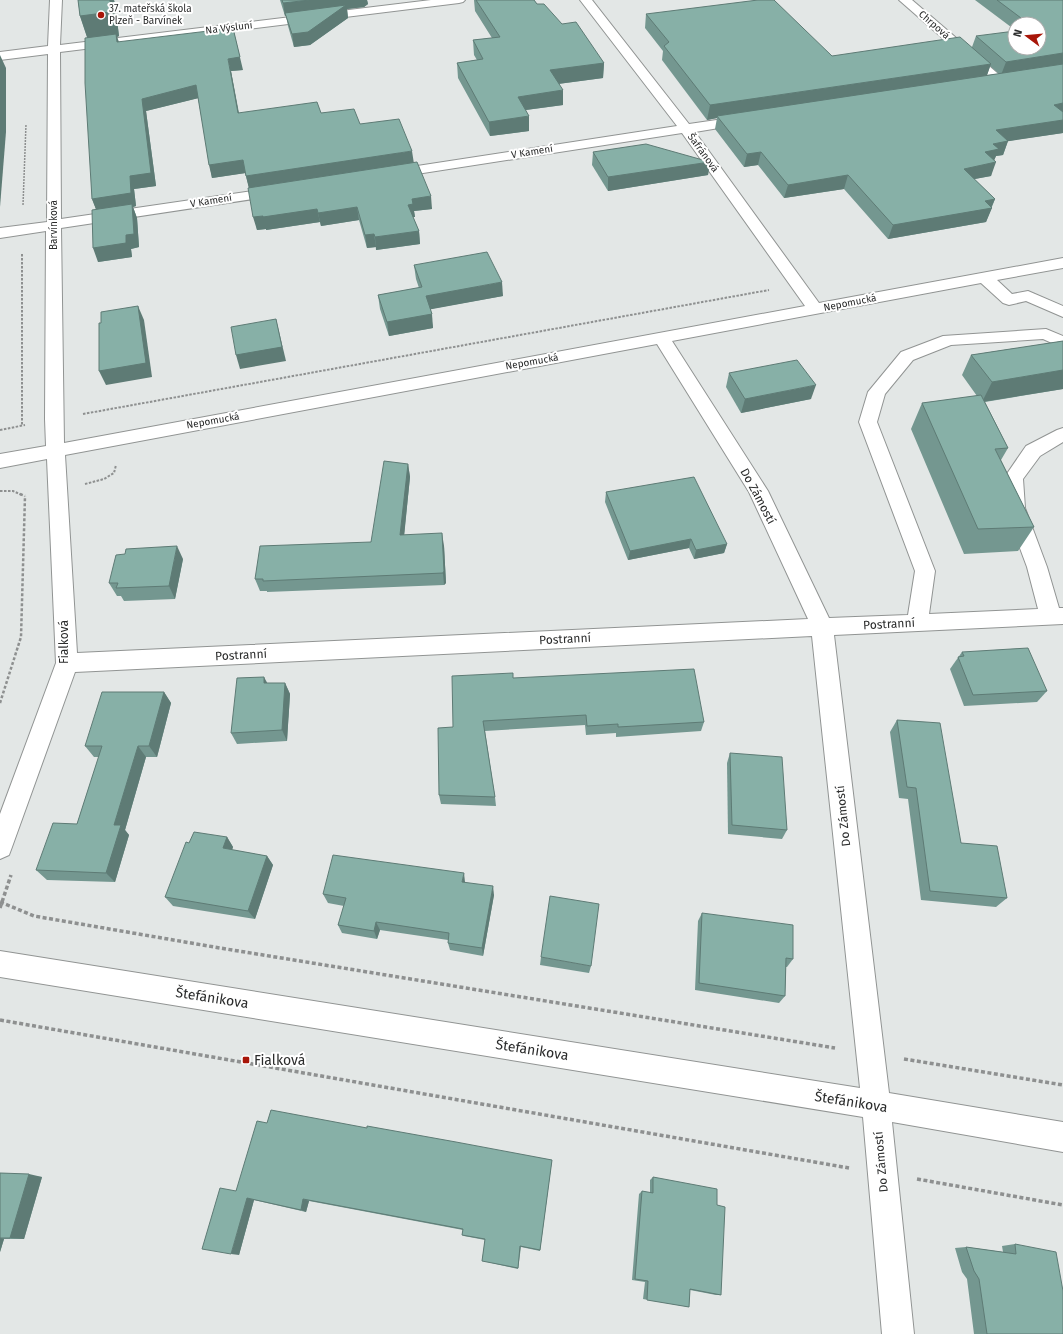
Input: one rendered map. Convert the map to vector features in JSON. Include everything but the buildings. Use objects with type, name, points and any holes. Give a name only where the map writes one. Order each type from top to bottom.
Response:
[{"type":"street","name":"Barvínková","points":[[56,0],[54,50],[54,419],[56,450]]},
{"type":"street","name":"Na Výsluní","points":[[0,56],[459,0]]},
{"type":"street","name":"Šafránová","points":[[586,0],[686,129],[815,309]]},
{"type":"street","name":"Chrpová","points":[[905,0],[999,81]]},
{"type":"street","points":[[983,83],[1013,79]]},
{"type":"street","name":"V Kamení","points":[[379,176],[756,118]]},
{"type":"street","name":"V Kamení","points":[[0,233],[293,189]]},
{"type":"street","name":"Nepomucká","points":[[0,460],[1063,263]]},
{"type":"street","points":[[985,278],[1009,300],[1028,296],[1063,312]]},
{"type":"street","points":[[917,623],[925,571],[868,422],[877,392],[907,356],[948,340],[1046,334],[1063,344]]},
{"type":"street","name":"Do Zámostí","points":[[662,338],[758,491],[822,627],[876,1105],[898,1334]]},
{"type":"street","points":[[1057,617],[1015,508],[1013,478],[1034,451],[1063,434]]},
{"type":"street","name":"Fialková","points":[[0,847],[67,663],[56,450]]},
{"type":"street","name":"Postranní","points":[[67,663],[1057,617]]},
{"type":"street","name":"Štefánikova","points":[[0,964],[876,1105],[1063,1137]]},
{"type":"path","points":[[0,430],[798,285]]},
{"type":"path","points":[[0,703],[22,637],[25,496]]},
{"type":"path","points":[[0,902],[34,916],[244,952],[1063,1085]]},
{"type":"path","points":[[0,1020],[1063,1205]]},
{"type":"place","name":"37. mateřská škola Plzeň - Barvínek","points":[[101,15]]},
{"type":"place","name":"Fialková","points":[[246,1060]]}]
